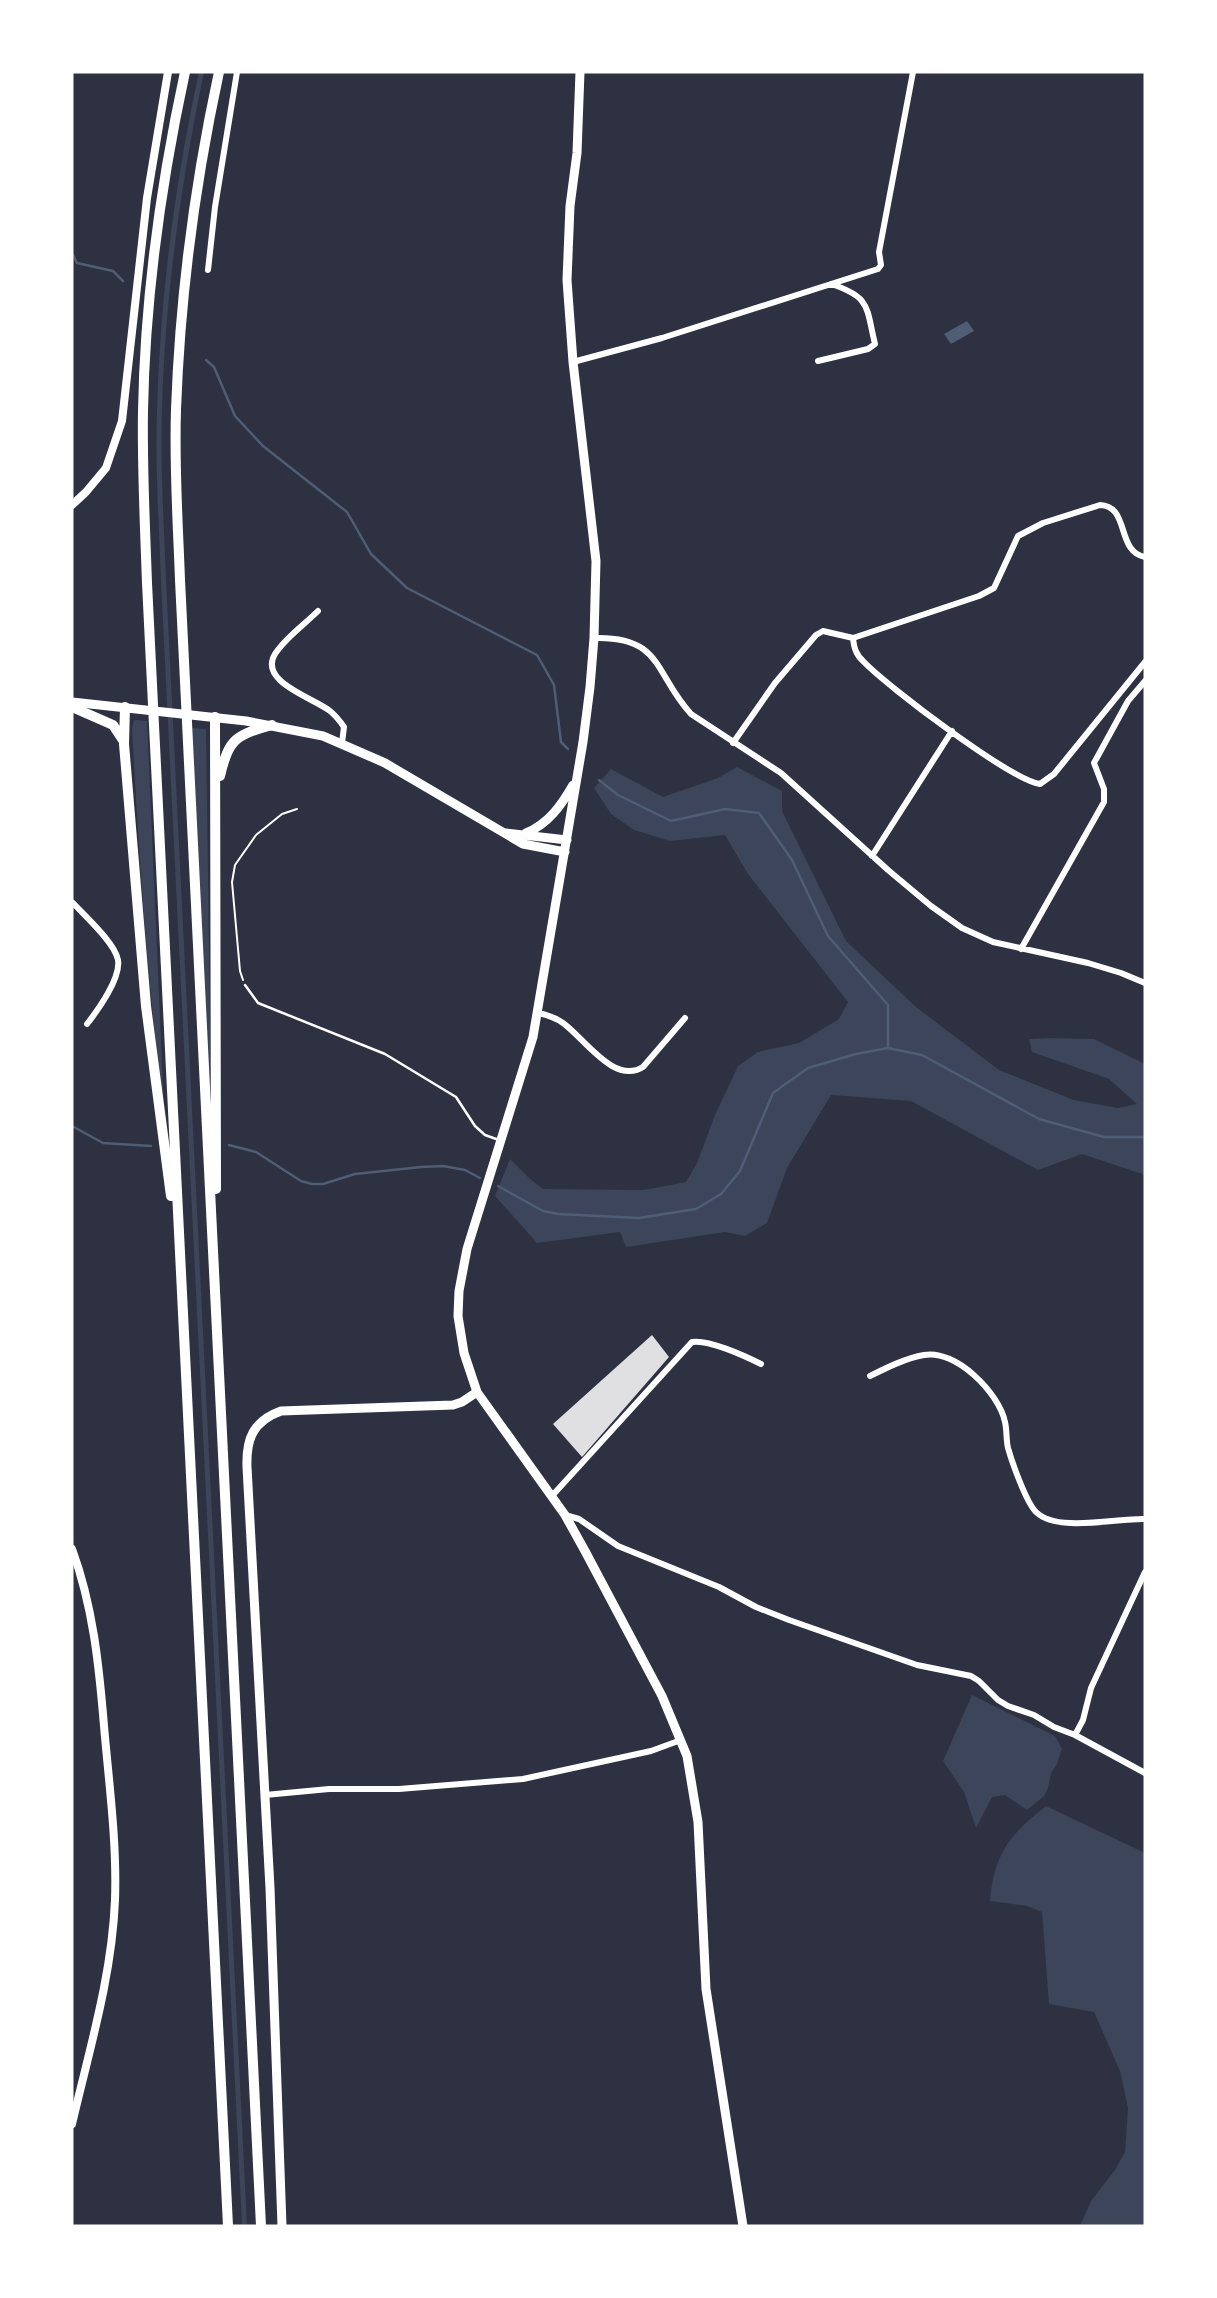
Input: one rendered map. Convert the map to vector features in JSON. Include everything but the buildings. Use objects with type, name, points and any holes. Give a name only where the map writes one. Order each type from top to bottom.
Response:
[{"type":"highway","points":[[185,72],[165,177],[157,237],[143,413],[147,583],[228,2226]]},
{"type":"highway","points":[[219,72],[198,182],[177,374],[178,521],[261,2226]]},
{"type":"highway","points":[[177,374],[181,392]]},
{"type":"highway","points":[[138,426],[143,413]]},
{"type":"highway","points":[[178,521],[184,496]]},
{"type":"highway","points":[[139,564],[147,583]]},
{"type":"highway","points":[[72,705],[113,725],[124,744]]},
{"type":"highway","points":[[125,707],[124,744],[146,1006],[181,1261]]},
{"type":"highway","points":[[213,1262],[217,1157],[215,717]]},
{"type":"highway","points":[[217,792],[227,751],[235,739],[272,725]]},
{"type":"main road","points":[[580,72],[577,153],[567,242],[568,309],[596,561],[594,638],[587,717],[538,1013],[527,1061],[467,1249],[459,1291],[458,1316],[464,1353],[477,1392],[565,1515],[662,1696],[681,1740],[691,1773],[698,1822],[706,1989],[743,2226]]},
{"type":"main road","points":[[72,705],[138,708],[304,731],[342,743],[384,764],[523,844],[565,852]]},
{"type":"main road","points":[[526,833],[543,824],[554,813],[577,778]]},
{"type":"main road","points":[[503,832],[567,839]]},
{"type":"main road","points":[[282,2226],[265,1795],[247,1448],[252,1432],[261,1420],[281,1411],[453,1405],[477,1392]]},
{"type":"street","points":[[72,505],[106,468],[122,421],[147,198],[168,72]]},
{"type":"street","points":[[208,270],[220,169],[237,72]]},
{"type":"street","points":[[573,362],[662,338],[873,271],[881,265],[879,251],[913,72]]},
{"type":"street","points":[[818,362],[868,349],[875,344],[866,305],[860,297],[852,291],[830,284]]},
{"type":"street","points":[[733,743],[775,683],[816,635],[824,631],[853,638],[979,596],[994,588],[1018,536],[1043,523],[1107,505],[1117,513],[1133,553],[1145,556]]},
{"type":"street","points":[[318,611],[278,650],[274,656],[273,670],[279,681],[328,709],[339,719],[344,727],[342,743]]},
{"type":"street","points":[[594,638],[615,638],[634,644],[651,654],[679,701],[691,714],[781,773],[872,856],[931,906],[962,928],[993,942],[1088,963],[1145,983]]},
{"type":"street","points":[[853,638],[855,651],[864,662],[952,731],[999,764],[1031,783],[1040,784],[1054,774],[1145,662]]},
{"type":"street","points":[[1021,949],[1104,802],[1104,789],[1094,763],[1128,701],[1145,681]]},
{"type":"street","points":[[872,856],[952,731]]},
{"type":"street","points":[[72,903],[115,951],[119,962],[106,1000],[87,1024]]},
{"type":"street","points":[[538,1013],[562,1022],[618,1071],[626,1073],[643,1067],[685,1018]]},
{"type":"street","points":[[551,1497],[692,1342],[698,1340],[761,1364]]},
{"type":"street","points":[[870,1376],[925,1354],[954,1360],[975,1377],[997,1401],[1005,1420],[1008,1448],[1021,1484],[1036,1511],[1052,1521],[1065,1523],[1145,1519]]},
{"type":"street","points":[[565,1515],[579,1518],[618,1546],[719,1587],[778,1616],[925,1668],[971,1676],[1008,1706],[1075,1735],[1145,1773]]},
{"type":"street","points":[[72,1549],[84,1586],[94,1636],[115,1852],[112,1936],[72,2124]]},
{"type":"street","points":[[1075,1735],[1083,1720],[1091,1688],[1145,1572]]},
{"type":"street","points":[[265,1795],[329,1789],[400,1789],[523,1779],[651,1751],[681,1740]]},
{"type":"lane","points":[[245,985],[258,1003],[385,1054],[456,1097],[475,1126],[485,1135],[502,1141]]},
{"type":"path","points":[[245,985],[240,971],[232,882],[235,865],[256,835],[282,814],[297,810]]},
{"type":"shaded area","points":[[199,72],[204,72],[181,198],[167,325],[162,410],[162,474],[247,2226],[242,2226],[157,474],[159,368],[165,282],[176,197]]},
{"type":"shaded area","points":[[967,321],[974,331],[951,344],[944,334]]},
{"type":"shaded area","points":[[134,720],[147,721],[164,1109],[144,919],[132,728]]},
{"type":"shaded area","points":[[192,728],[206,729],[211,1094],[209,1094]]},
{"type":"shaded area","points":[[737,767],[782,791],[782,811],[846,941],[916,1007],[999,1070],[1074,1100],[1118,1108],[1137,1104],[1109,1079],[1032,1052],[1029,1039],[1094,1039],[1145,1064],[1145,1175],[1082,1154],[1038,1170],[911,1101],[831,1095],[787,1168],[767,1223],[745,1236],[725,1232],[626,1247],[620,1232],[537,1243],[495,1196],[510,1159],[543,1189],[644,1190],[686,1182],[697,1163],[715,1115],[738,1066],[758,1052],[799,1043],[839,1019],[848,1002],[748,874],[725,835],[670,841],[634,830],[611,814],[594,788],[611,769],[663,797],[718,778]]},
{"type":"shaded area","points":[[972,1695],[1055,1736],[1062,1749],[1044,1796],[1027,1810],[1005,1795],[992,1797],[976,1828],[964,1792],[943,1761]]},
{"type":"shaded area","points":[[1046,1806],[1145,1853],[1145,2226],[1080,2226],[1091,2201],[1125,2152],[1128,2108],[1120,2071],[1094,2012],[1049,2004],[1042,1912],[1027,1906],[990,1901],[995,1870],[1006,1846],[1023,1826]]},
{"type":"waterway","points":[[72,253],[77,263],[113,271],[123,281]]},
{"type":"waterway","points":[[206,360],[214,367],[235,416],[263,446],[347,512],[371,554],[407,588],[537,655],[554,685],[561,742],[568,749]]},
{"type":"waterway","points":[[599,780],[618,795],[671,821],[725,809],[759,813],[792,860],[828,936],[888,1005],[888,1048]]},
{"type":"waterway","points":[[498,1186],[543,1211],[558,1214],[639,1218],[696,1209],[721,1194],[740,1171],[773,1093],[808,1068],[888,1048],[922,1055],[1039,1119],[1104,1137],[1145,1137]]},
{"type":"waterway","points":[[72,1126],[103,1143],[151,1146]]},
{"type":"waterway","points":[[229,1145],[256,1152],[301,1181],[312,1184],[323,1184],[355,1174],[443,1166],[465,1170],[480,1178]]}]
